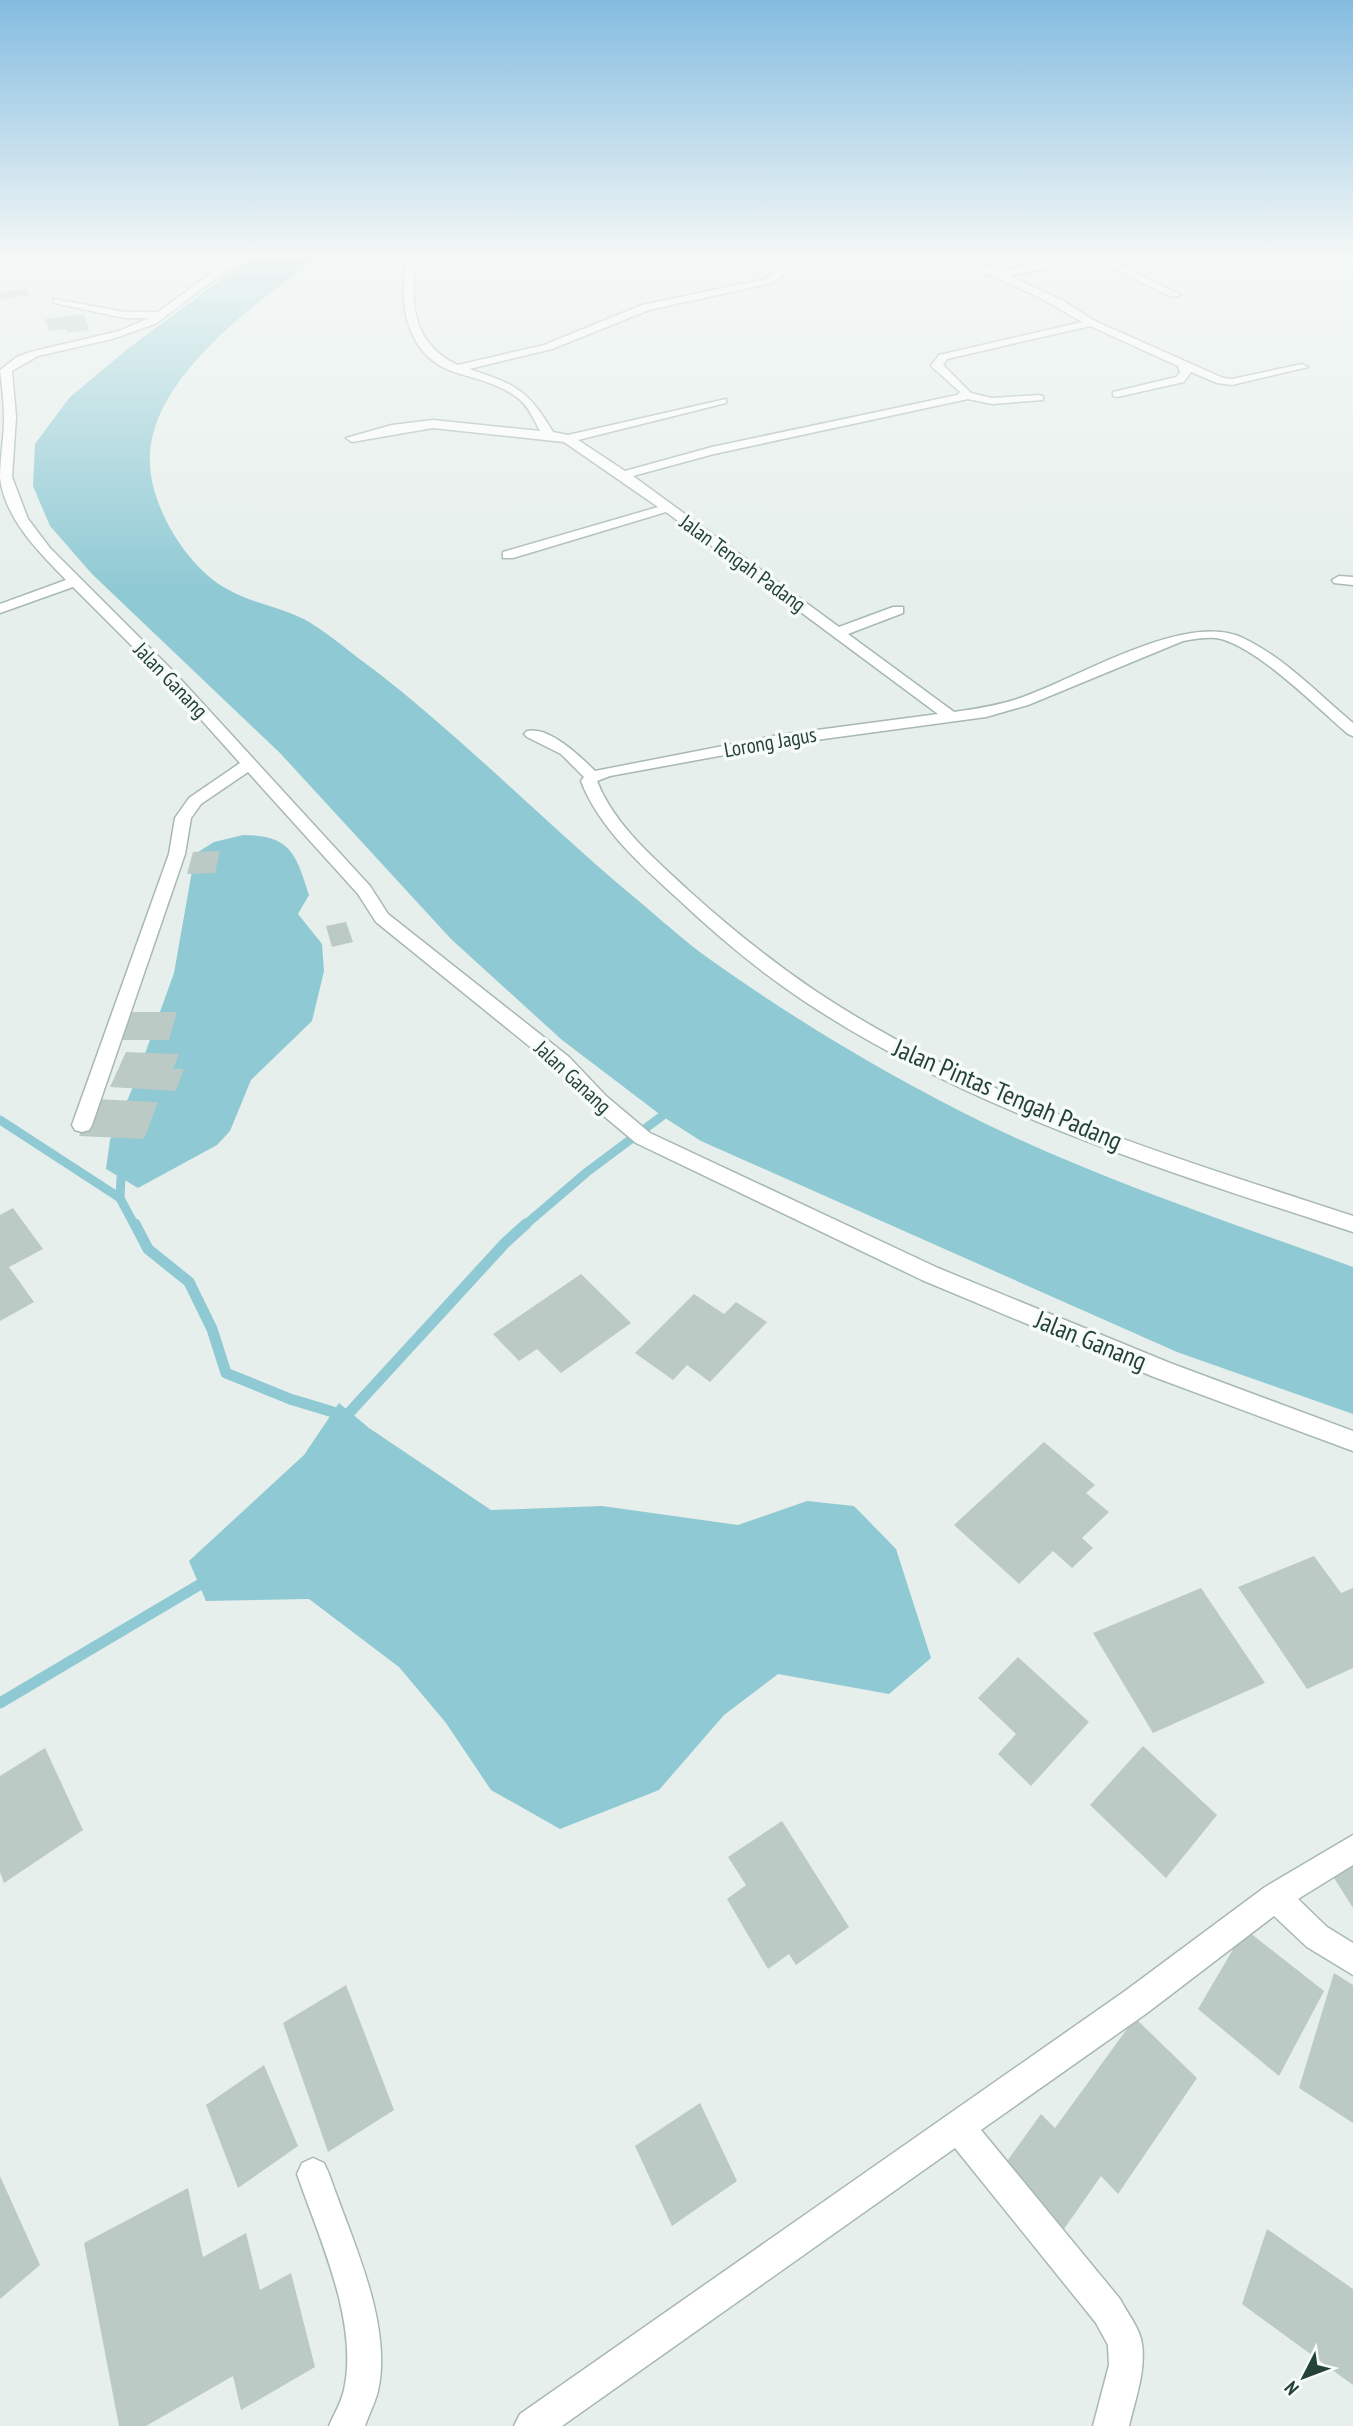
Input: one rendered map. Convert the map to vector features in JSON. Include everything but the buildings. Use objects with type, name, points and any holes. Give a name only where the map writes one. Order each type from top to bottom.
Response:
[{"type":"street","points":[[940,368],[961,386],[966,395]]},
{"type":"street","points":[[1117,394],[1180,380],[1186,374],[1184,368]]},
{"type":"street","points":[[1193,368],[1228,383],[1301,368]]},
{"type":"street","points":[[456,369],[520,394],[549,435]]},
{"type":"street","name":"Jalan Ganang","points":[[3,370],[10,418],[6,477],[12,499],[37,541],[74,582],[168,674],[364,890],[382,918],[562,1062],[599,1101],[636,1132],[930,1274],[1162,1370],[1353,1441]]},
{"type":"street","points":[[623,475],[712,451],[966,395],[992,401],[1039,398]]},
{"type":"street","points":[[352,438],[433,424],[568,439],[722,401]]},
{"type":"street","name":"Jalan Tengah Padang","points":[[568,439],[623,475],[950,716]]},
{"type":"street","points":[[508,555],[667,508]]},
{"type":"street","points":[[0,609],[74,582]]},
{"type":"street","points":[[837,632],[898,610]]},
{"type":"street","points":[[950,716],[986,712],[1023,702],[1179,638],[1209,634],[1223,635],[1260,654],[1353,731]]},
{"type":"street","name":"Lorong Jagus","points":[[592,777],[606,772],[779,740],[950,716]]},
{"type":"street","points":[[531,734],[567,751],[592,777]]},
{"type":"street","points":[[82,1125],[177,854],[183,818],[195,801],[250,764]]},
{"type":"street","name":"Jalan Pintas Tengah Padang","points":[[592,777],[589,781],[591,788],[609,814],[671,884],[761,961],[811,996],[903,1052],[1054,1119],[1353,1224]]},
{"type":"street","points":[[531,2426],[1136,2002],[1275,1897],[1353,1849]]},
{"type":"street","points":[[1275,1897],[1317,1937],[1353,1960]]},
{"type":"street","points":[[958,2127],[1108,2311],[1125,2342],[1126,2365],[1111,2426]]},
{"type":"street","points":[[313,2174],[359,2314],[363,2352],[361,2391],[347,2426]]},
{"type":"water","points":[[105,368],[189,368],[166,402],[153,433],[150,465],[157,500],[165,518],[186,552],[199,567],[227,589],[299,617],[333,639],[443,727],[612,879],[692,946],[741,981],[876,1066],[982,1122],[1073,1163],[1353,1267],[1353,1414],[1177,1352],[701,1141],[662,1116],[562,1040],[451,939],[280,753],[92,574],[50,526],[33,486],[35,444],[70,397]]},
{"type":"water","points":[[243,835],[259,836],[282,843],[300,868],[309,895],[298,914],[322,944],[324,971],[312,1021],[251,1080],[230,1131],[217,1145],[138,1188],[106,1169],[110,1140],[133,1087],[174,973],[195,854],[214,842]]},
{"type":"water","points":[[339,1403],[369,1428],[491,1510],[602,1506],[738,1525],[807,1501],[854,1506],[896,1549],[931,1658],[889,1694],[778,1674],[724,1715],[659,1790],[560,1829],[491,1790],[446,1723],[399,1667],[309,1599],[206,1601],[189,1561],[304,1455]]},
{"type":"waterway","points":[[524,1226],[587,1172],[662,1116]]},
{"type":"waterway","points":[[0,1120],[120,1198]]},
{"type":"waterway","points":[[120,1198],[121,1178]]},
{"type":"waterway","points":[[120,1198],[135,1226]]},
{"type":"waterway","points":[[135,1224],[148,1249],[189,1282],[212,1329],[226,1373],[290,1399],[333,1412]]},
{"type":"waterway","points":[[349,1413],[505,1243],[526,1224]]},
{"type":"waterway","points":[[0,1703],[199,1585]]}]
